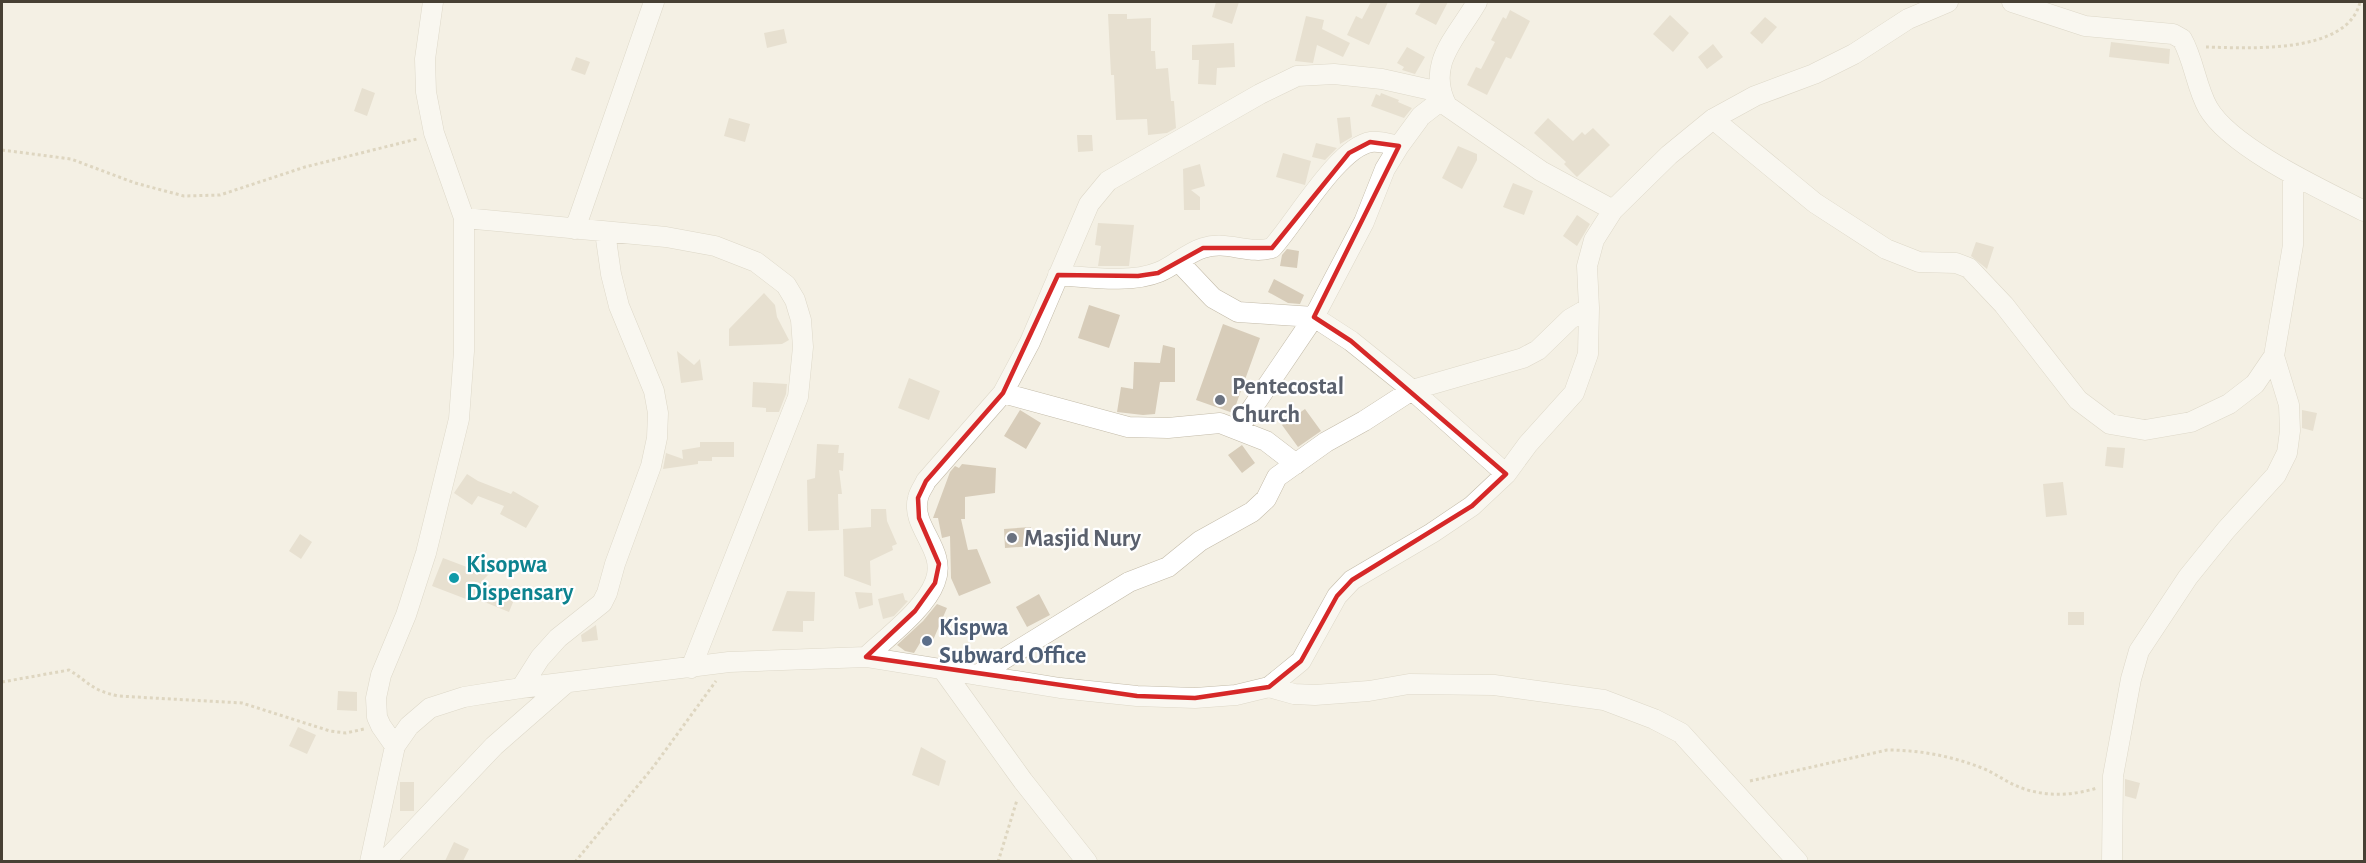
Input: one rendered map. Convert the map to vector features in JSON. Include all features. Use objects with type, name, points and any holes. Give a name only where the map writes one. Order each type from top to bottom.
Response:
[{"type":"street","points":[[396,746],[377,717],[376,698],[381,675],[406,615],[426,553],[459,419],[464,351],[464,218],[434,133],[426,92],[425,59],[433,2]]},
{"type":"street","points":[[575,229],[654,2]]},
{"type":"street","points":[[1477,2],[1442,58],[1438,78],[1441,96],[1447,106],[1541,171],[1613,210]]},
{"type":"street","points":[[370,861],[396,746],[409,726],[429,708],[464,697],[729,662],[866,657],[1060,688],[1137,696],[1236,695],[1269,687],[1301,661],[1337,596],[1352,580],[1472,506],[1506,474],[1528,444],[1574,393],[1588,354],[1587,266],[1594,240],[1613,210],[1669,155],[1713,119],[1755,96],[1814,74],[1854,54],[1908,19],[1948,2]]},
{"type":"street","points":[[2012,2],[2085,26],[2173,34],[2182,39],[2187,47],[2208,108],[2226,129],[2293,176],[2364,211]]},
{"type":"street","points":[[866,657],[915,611],[928,596],[935,583],[939,564],[919,518],[918,498],[926,481],[1003,393],[1030,342],[1089,204],[1108,181],[1260,94],[1296,76],[1334,74],[1382,79],[1441,96]]},
{"type":"street","points":[[1238,429],[1314,317],[1364,222],[1384,170],[1421,116],[1441,96]]},
{"type":"street","points":[[1713,119],[1815,203],[1886,249],[1919,262],[1956,263],[1969,268],[2004,305],[2078,400],[2110,424],[2145,430],[2191,422],[2229,404],[2255,384],[2274,356],[2293,244],[2293,176]]},
{"type":"street","points":[[1058,275],[1105,279],[1138,276],[1158,273],[1203,248],[1220,245],[1256,250],[1272,248],[1331,172],[1349,153],[1370,142],[1399,146]]},
{"type":"street","points":[[464,218],[666,237],[715,246],[756,262],[786,285],[795,300],[801,320],[803,347],[798,397],[691,668]]},
{"type":"street","points":[[521,688],[540,658],[558,638],[602,603],[651,466],[657,438],[658,412],[654,391],[619,306],[611,274],[605,232]]},
{"type":"street","points":[[1178,261],[1213,298],[1238,312],[1314,317],[1351,340],[1412,390],[1506,474]]},
{"type":"street","points":[[978,675],[1129,582],[1167,567],[1200,541],[1252,512],[1266,499],[1277,477],[1326,442],[1412,390],[1523,358],[1538,350],[1570,319],[1589,308]]},
{"type":"street","points":[[2112,861],[2114,776],[2130,680],[2139,651],[2188,577],[2276,475],[2287,453],[2290,431],[2289,405],[2274,356]]},
{"type":"street","points":[[1003,393],[1128,427],[1168,428],[1220,423],[1266,441],[1296,464]]},
{"type":"street","points":[[943,670],[1023,781],[1087,861]]},
{"type":"street","points":[[384,861],[494,746],[566,684]]},
{"type":"street","points":[[1269,687],[1294,694],[1315,694],[1369,691],[1409,684],[1494,685],[1604,700],[1654,719],[1681,733],[1798,861]]},
{"type":"path","points":[[2187,47],[2280,47],[2315,40],[2343,26],[2358,8],[2360,2]]},
{"type":"path","points":[[2,150],[71,159],[135,183],[184,196],[220,195],[305,167],[434,133]]},
{"type":"path","points":[[575,861],[654,766],[729,662]]},
{"type":"path","points":[[2,682],[69,670],[88,686],[103,693],[118,696],[222,700],[242,703],[330,731],[346,733],[381,726]]},
{"type":"path","points":[[1730,785],[1887,750],[1909,750],[1946,755],[1984,769],[2020,787],[2044,793],[2064,795],[2096,789],[2114,776]]},
{"type":"path","points":[[998,861],[1023,781]]},
{"type":"highlighted area","points":[[1370,142],[1399,146],[1314,317],[1351,341],[1506,474],[1472,506],[1352,580],[1337,596],[1301,661],[1269,687],[1195,698],[1137,696],[866,657],[915,611],[935,583],[939,564],[919,518],[918,498],[926,481],[1003,393],[1058,275],[1138,276],[1158,273],[1203,248],[1272,248],[1349,153]]},
{"type":"building","points":[[1216,2],[1239,2],[1232,24],[1212,17]]},
{"type":"building","points":[[1371,2],[1388,2],[1369,45],[1347,35],[1356,16],[1362,19]]},
{"type":"building","points":[[1421,2],[1448,2],[1436,25],[1415,14]]},
{"type":"building","points":[[1510,10],[1530,21],[1511,59],[1506,57],[1487,95],[1467,85],[1476,67],[1481,69],[1495,42],[1491,40],[1503,17],[1506,19]]},
{"type":"building","points":[[1108,14],[1127,14],[1127,19],[1151,18],[1151,51],[1155,51],[1156,69],[1168,68],[1171,101],[1174,101],[1176,128],[1167,133],[1148,135],[1147,119],[1116,120]]},
{"type":"building","points":[[1670,15],[1689,33],[1673,52],[1653,34]]},
{"type":"building","points":[[1306,16],[1324,20],[1322,29],[1350,43],[1343,57],[1317,45],[1313,63],[1295,61]]},
{"type":"building","points":[[1765,17],[1777,27],[1762,44],[1750,33]]},
{"type":"building","points":[[784,29],[787,43],[767,48],[764,33]]},
{"type":"building","points":[[2111,42],[2170,49],[2169,64],[2109,57]]},
{"type":"building","points":[[1234,43],[1235,67],[1217,68],[1216,85],[1198,84],[1199,60],[1192,60],[1192,45]]},
{"type":"building","points":[[1713,44],[1723,57],[1707,69],[1698,57]]},
{"type":"building","points":[[1407,47],[1425,57],[1415,74],[1402,70],[1404,67],[1397,63]]},
{"type":"building","points":[[576,57],[590,62],[585,75],[571,70]]},
{"type":"building","points":[[362,88],[375,93],[367,116],[354,111]]},
{"type":"building","points":[[1381,93],[1412,108],[1404,118],[1371,106],[1376,94],[1380,96]]},
{"type":"building","points":[[1350,117],[1352,137],[1340,144],[1337,118]]},
{"type":"building","points":[[729,118],[750,124],[745,142],[724,136]]},
{"type":"building","points":[[1548,118],[1573,141],[1582,132],[1585,135],[1593,128],[1610,145],[1577,177],[1564,164],[1566,162],[1534,133]]},
{"type":"building","points":[[1077,135],[1092,135],[1093,151],[1078,152]]},
{"type":"building","points":[[1316,143],[1337,148],[1325,160],[1312,157]]},
{"type":"building","points":[[1458,146],[1477,154],[1477,160],[1462,189],[1442,178]]},
{"type":"building","points":[[1283,153],[1311,161],[1305,185],[1276,177]]},
{"type":"building","points":[[1200,164],[1205,186],[1191,190],[1200,197],[1200,210],[1184,210],[1183,169]]},
{"type":"building","points":[[1513,183],[1533,191],[1524,215],[1503,207]]},
{"type":"building","points":[[1577,215],[1590,224],[1577,246],[1563,236]]},
{"type":"building","points":[[1098,223],[1134,225],[1129,266],[1098,266],[1101,246],[1095,245]]},
{"type":"building","points":[[1976,242],[1994,247],[1987,269],[1971,256]]},
{"type":"building","points":[[1287,249],[1299,251],[1297,268],[1280,266],[1282,255]]},
{"type":"building","points":[[1274,279],[1304,295],[1300,304],[1288,303],[1268,292]]},
{"type":"building","points":[[764,293],[775,305],[777,317],[789,340],[782,344],[729,346],[729,329]]},
{"type":"building","points":[[1089,305],[1120,315],[1109,348],[1078,338]]},
{"type":"building","points":[[1223,324],[1260,338],[1233,413],[1196,400]]},
{"type":"building","points":[[1163,345],[1175,348],[1175,382],[1160,382],[1155,414],[1117,412],[1121,387],[1133,389],[1134,362],[1160,363]]},
{"type":"building","points":[[677,351],[694,365],[700,359],[703,380],[681,383]]},
{"type":"building","points":[[909,378],[940,391],[929,420],[898,408]]},
{"type":"building","points":[[753,382],[787,384],[779,412],[766,412],[766,408],[752,407]]},
{"type":"building","points":[[1305,409],[1321,431],[1298,447],[1282,425]]},
{"type":"building","points":[[1020,410],[1041,423],[1026,449],[1004,436]]},
{"type":"building","points":[[2302,410],[2317,413],[2313,431],[2302,428]]},
{"type":"building","points":[[700,442],[734,442],[734,457],[712,457],[712,461],[698,461],[698,464],[663,469],[666,453],[683,459],[682,450],[700,447]]},
{"type":"building","points":[[817,444],[839,445],[838,453],[844,453],[843,471],[839,470],[842,494],[838,494],[839,530],[808,531],[807,480],[815,478]]},
{"type":"building","points":[[1242,445],[1255,463],[1242,473],[1228,455]]},
{"type":"building","points":[[2107,447],[2125,448],[2123,468],[2105,466]]},
{"type":"building","points":[[962,464],[996,468],[995,493],[965,497],[965,519],[961,519],[968,550],[977,549],[991,583],[959,596],[951,578],[950,536],[942,538],[938,518],[933,518],[950,472],[955,466],[959,468]]},
{"type":"building","points":[[467,474],[478,481],[511,494],[513,491],[539,506],[526,528],[500,514],[504,506],[478,496],[472,505],[454,493]]},
{"type":"building","points":[[2063,482],[2067,515],[2046,517],[2043,484]]},
{"type":"building","points":[[871,509],[886,509],[887,521],[897,544],[892,546],[893,550],[870,561],[871,586],[844,576],[843,529],[871,527]]},
{"type":"building","points":[[1031,527],[1032,546],[1005,548],[1004,529]]},
{"type":"building","points":[[300,534],[312,542],[301,559],[289,551]]},
{"type":"building","points":[[443,558],[488,575],[481,582],[516,595],[509,612],[467,595],[466,599],[432,586]]},
{"type":"building","points":[[787,591],[815,592],[814,621],[803,621],[803,632],[772,631]]},
{"type":"building","points":[[855,592],[872,593],[873,605],[859,609]]},
{"type":"building","points":[[903,593],[905,600],[908,601],[894,616],[883,619],[878,599]]},
{"type":"building","points":[[1039,594],[1050,615],[1027,627],[1016,607]]},
{"type":"building","points":[[937,604],[947,608],[930,647],[920,643],[914,653],[905,651],[897,645],[923,621]]},
{"type":"building","points":[[2068,612],[2084,612],[2084,625],[2068,625]]},
{"type":"building","points":[[596,625],[598,640],[582,642],[581,635]]},
{"type":"building","points":[[338,691],[357,692],[357,711],[337,710]]},
{"type":"building","points":[[298,727],[316,735],[307,754],[289,746]]},
{"type":"building","points":[[921,747],[946,761],[939,786],[912,775]]},
{"type":"building","points":[[2125,779],[2140,783],[2136,799],[2125,796]]},
{"type":"building","points":[[400,782],[414,782],[414,811],[400,811]]},
{"type":"building","points":[[454,842],[469,849],[463,861],[445,861]]},
{"type":"place","name":"Pentecostal Church","points":[[1220,400]]},
{"type":"place","name":"Masjid Nury","points":[[1012,538]]},
{"type":"place","name":"Kisopwa Dispensary","points":[[454,578]]},
{"type":"place","name":"Kispwa Subward Office","points":[[927,641]]}]
